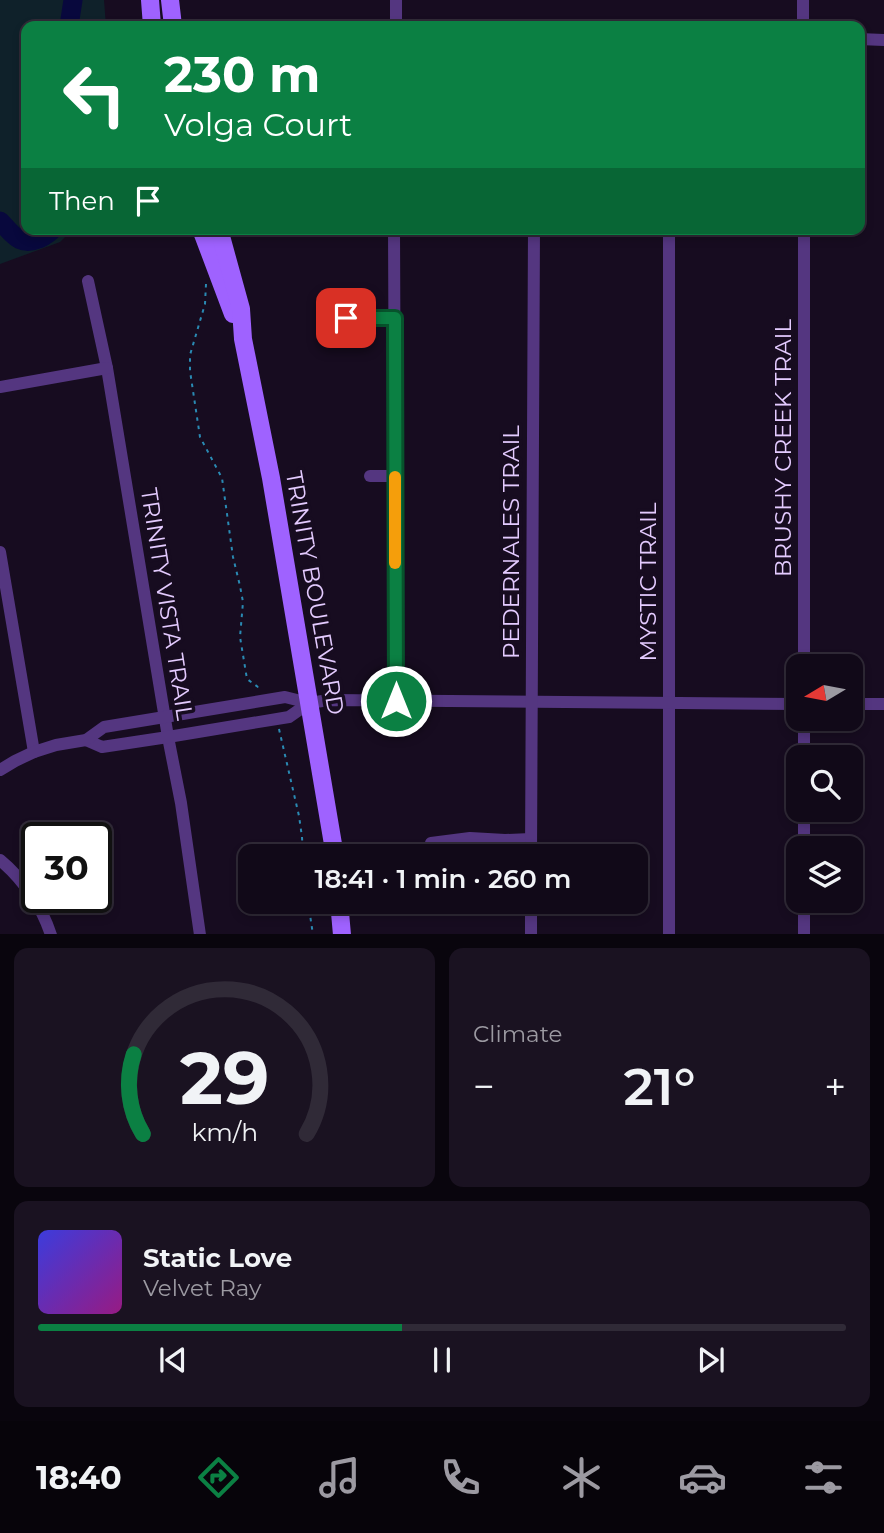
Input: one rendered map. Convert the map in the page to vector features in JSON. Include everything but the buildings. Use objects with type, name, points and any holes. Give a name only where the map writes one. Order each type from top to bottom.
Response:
[{"type":"main road","points":[[150,0],[152,21]]},
{"type":"main road","points":[[170,0],[172,21]]},
{"type":"main road","name":"TRINITY BOULEVARD","points":[[203,235],[243,339]]},
{"type":"main road","name":"TRINITY BOULEVARD","points":[[221,235],[241,309],[243,339],[271,478],[333,844]]},
{"type":"main road","points":[[340,914],[342,934]]},
{"type":"street","points":[[396,0],[396,21]]},
{"type":"street","points":[[803,0],[803,21]]},
{"type":"street","points":[[865,39],[884,40]]},
{"type":"street","points":[[394,235],[396,701]]},
{"type":"street","name":"PEDERNALES TRAIL","points":[[531,844],[534,235]]},
{"type":"street","name":"MYSTIC TRAIL","points":[[668,235],[669,934]]},
{"type":"street","name":"BRUSHY CREEK TRAIL","points":[[804,235],[804,654]]},
{"type":"street","name":"TRINITY VISTA TRAIL","points":[[88,281],[107,368],[164,716],[181,803],[200,934]]},
{"type":"street","points":[[346,318],[395,318]]},
{"type":"street","points":[[0,387],[107,368]]},
{"type":"street","points":[[370,476],[395,476]]},
{"type":"street","points":[[0,552],[34,752]]},
{"type":"street","points":[[0,770],[34,752],[86,740],[104,727],[285,697],[309,703],[329,700],[786,704]]},
{"type":"street","points":[[86,740],[102,747],[277,719],[289,717],[309,703]]},
{"type":"street","points":[[863,704],[884,704]]},
{"type":"street","points":[[431,843],[470,838],[531,839]]},
{"type":"street","points":[[0,860],[27,891],[45,918],[51,934]]},
{"type":"street","points":[[804,913],[804,934]]},
{"type":"street","points":[[531,914],[531,934]]},
{"type":"path","points":[[206,279],[205,304],[190,355],[196,416],[200,437],[222,478],[233,557],[243,602],[240,637],[247,678],[258,687],[269,689],[274,699]]},
{"type":"path","points":[[277,719],[299,816],[302,844]]},
{"type":"path","points":[[310,914],[313,934]]},
{"type":"shaded area","points":[[0,0],[104,0],[106,21],[21,21],[21,235],[67,235],[60,242],[0,264]]},
{"type":"waterway","points":[[70,21],[73,0]]},
{"type":"waterway","points":[[0,221],[21,240],[32,241],[47,235]]},
{"type":"slow traffic","points":[[395,477],[395,563]]},
{"type":"route","points":[[346,318],[395,318],[396,701]]}]
